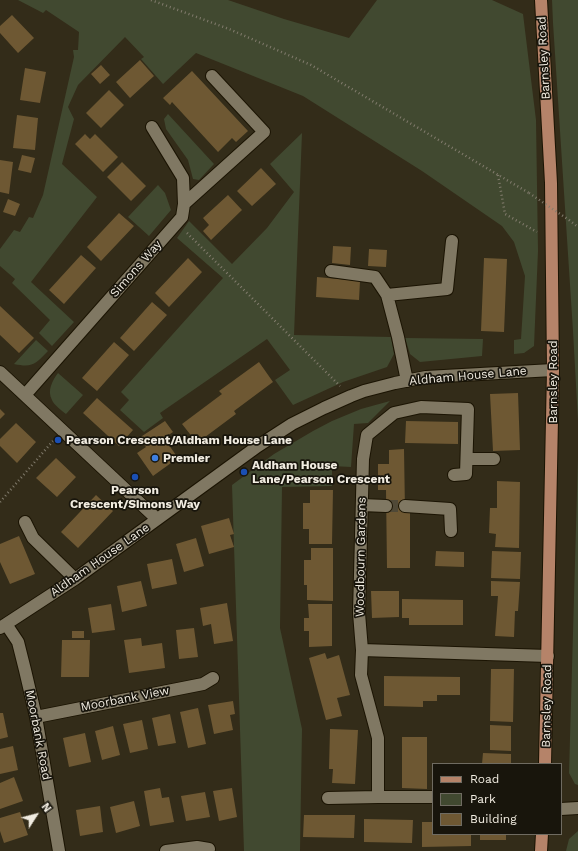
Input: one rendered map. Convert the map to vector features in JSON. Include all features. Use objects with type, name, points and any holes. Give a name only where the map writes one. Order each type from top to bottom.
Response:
[{"type":"main road","name":"Barnsley Road","points":[[541,0],[551,182],[553,370],[545,763]]},
{"type":"main road","points":[[541,851],[542,835]]},
{"type":"street","points":[[184,204],[264,132],[212,76]]},
{"type":"street","name":"Simons Way","points":[[25,395],[182,217],[184,204],[183,178],[152,127]]},
{"type":"street","points":[[387,295],[447,289],[452,241]]},
{"type":"street","points":[[331,271],[375,277],[387,295],[407,380]]},
{"type":"street","name":"Aldham House Lane","points":[[3,626],[76,579],[258,446],[286,428],[324,408],[351,396],[407,380],[426,377],[553,370]]},
{"type":"street","points":[[0,372],[157,520]]},
{"type":"street","name":"Woodbourn Gardens","points":[[378,797],[378,738],[361,675],[362,650],[359,613],[363,459],[367,435],[394,413],[421,407],[468,409],[466,474],[454,475]]},
{"type":"street","points":[[467,459],[494,459]]},
{"type":"street","points":[[362,505],[386,506]]},
{"type":"street","points":[[405,506],[450,509],[451,532]]},
{"type":"street","points":[[25,522],[33,538],[76,579]]},
{"type":"street","name":"Moorbank Road","points":[[3,626],[18,642],[36,717],[59,851]]},
{"type":"street","points":[[362,650],[548,656]]},
{"type":"street","name":"Moorbank View","points":[[36,717],[203,684],[213,678]]},
{"type":"street","points":[[328,798],[432,797]]},
{"type":"street","points":[[562,809],[578,808]]},
{"type":"street","points":[[166,851],[197,847],[209,849]]},
{"type":"path","points":[[151,0],[229,29],[311,65],[529,193],[578,227]]},
{"type":"path","points":[[498,175],[505,214],[552,240]]},
{"type":"path","points":[[176,223],[351,396]]},
{"type":"path","points":[[0,502],[53,441]]},
{"type":"green space","points":[[18,0],[228,0],[284,19],[349,38],[377,0],[492,0],[523,14],[536,120],[538,251],[534,346],[524,353],[514,354],[514,340],[521,339],[525,276],[514,242],[502,226],[422,171],[303,96],[196,53],[163,84],[141,59],[144,57],[125,37],[78,85],[68,107],[74,119],[62,164],[97,197],[31,282],[74,322],[52,346],[39,333],[50,320],[12,283],[15,279],[0,266],[0,249],[14,230],[20,232],[29,217],[33,218],[43,195],[74,57],[73,50],[78,50],[79,32],[46,10],[43,13]]},
{"type":"green space","points":[[552,0],[578,0],[578,421],[573,331]]},
{"type":"green space","points":[[168,114],[214,164],[199,180],[193,179],[188,160],[166,129],[164,119]]},
{"type":"green space","points":[[302,133],[294,335],[391,337],[394,354],[387,367],[343,382],[293,405],[275,380],[290,370],[267,339],[160,413],[163,418],[144,432],[120,410],[129,400],[121,392],[223,278],[177,238],[189,221],[232,264],[267,228],[294,192],[270,164]]},
{"type":"green space","points":[[158,185],[165,193],[171,210],[149,236],[128,217]]},
{"type":"green space","points":[[405,338],[483,339],[482,356],[420,362],[410,354]]},
{"type":"green space","points":[[36,340],[48,351],[33,364],[14,364]]},
{"type":"green space","points":[[58,373],[83,395],[66,414],[54,404],[50,393],[51,386]]},
{"type":"green space","points":[[390,401],[368,423],[354,424],[351,467],[332,466],[332,486],[282,487],[280,628],[302,729],[300,851],[244,851],[232,485],[274,454],[313,431],[361,409]]},
{"type":"green space","points":[[578,457],[578,785],[575,784],[569,773]]},
{"type":"green space","points":[[578,831],[578,851],[566,851],[569,839]]},
{"type":"building","points":[[12,15],[34,38],[18,53],[0,33],[0,26]]},
{"type":"building","points":[[140,60],[154,76],[130,98],[116,82]]},
{"type":"building","points":[[101,65],[110,75],[100,84],[91,74]]},
{"type":"building","points":[[25,68],[46,72],[40,103],[20,100]]},
{"type":"building","points":[[192,71],[248,131],[236,142],[232,138],[218,152],[172,102],[170,105],[163,98]]},
{"type":"building","points":[[109,90],[124,105],[101,128],[86,113]]},
{"type":"building","points":[[17,115],[38,118],[35,150],[13,148]]},
{"type":"building","points":[[85,134],[90,139],[95,134],[118,157],[103,172],[75,144]]},
{"type":"building","points":[[22,155],[35,158],[31,173],[18,170]]},
{"type":"building","points":[[0,160],[13,162],[9,194],[0,192]]},
{"type":"building","points":[[122,162],[146,186],[131,201],[107,177]]},
{"type":"building","points":[[261,168],[276,184],[252,206],[237,191]]},
{"type":"building","points":[[228,195],[242,210],[211,240],[203,231],[209,225],[203,218]]},
{"type":"building","points":[[8,199],[20,204],[15,216],[3,212]]},
{"type":"building","points":[[119,213],[134,226],[101,261],[87,247]]},
{"type":"building","points":[[333,246],[351,247],[350,265],[332,263]]},
{"type":"building","points":[[369,249],[387,250],[386,267],[368,266]]},
{"type":"building","points":[[81,255],[96,268],[64,304],[49,290]]},
{"type":"building","points":[[188,258],[202,272],[169,307],[155,293]]},
{"type":"building","points":[[484,258],[507,259],[504,332],[481,331]]},
{"type":"building","points":[[317,277],[360,281],[359,300],[316,297]]},
{"type":"building","points":[[152,302],[167,315],[134,351],[120,338]]},
{"type":"building","points":[[0,306],[34,338],[19,353],[0,335]]},
{"type":"building","points":[[114,342],[129,355],[97,391],[82,378]]},
{"type":"building","points":[[259,362],[273,382],[234,411],[236,414],[197,443],[182,424],[222,394],[219,391]]},
{"type":"building","points":[[518,393],[520,450],[493,451],[490,394]]},
{"type":"building","points":[[97,398],[133,430],[119,446],[83,413]]},
{"type":"building","points":[[0,409],[5,414],[0,419]]},
{"type":"building","points":[[165,421],[173,432],[164,438],[178,458],[153,476],[137,453],[146,447],[139,438]]},
{"type":"building","points":[[406,421],[458,422],[458,444],[405,443]]},
{"type":"building","points":[[16,423],[36,442],[17,463],[0,446],[0,439]]},
{"type":"building","points":[[404,449],[405,511],[410,511],[410,568],[387,568],[386,490],[378,490],[378,464],[389,464],[389,450]]},
{"type":"building","points":[[56,458],[76,477],[57,497],[36,478]]},
{"type":"building","points":[[497,481],[520,482],[519,548],[495,547],[496,534],[489,533],[490,508],[497,508]]},
{"type":"building","points":[[310,490],[333,490],[332,544],[309,544],[309,529],[303,529],[303,503],[310,503]]},
{"type":"building","points":[[96,495],[113,511],[78,548],[61,532]]},
{"type":"building","points":[[229,518],[234,534],[230,535],[234,547],[209,554],[201,526]]},
{"type":"building","points":[[19,536],[35,574],[10,584],[0,562],[0,544]]},
{"type":"building","points":[[196,538],[204,566],[184,572],[176,544]]},
{"type":"building","points":[[311,548],[333,548],[333,601],[307,600],[307,585],[304,585],[304,560],[311,560]]},
{"type":"building","points":[[436,551],[464,552],[464,567],[435,566]]},
{"type":"building","points":[[492,551],[521,552],[520,579],[491,578]]},
{"type":"building","points":[[172,559],[177,584],[152,589],[147,564]]},
{"type":"building","points":[[141,581],[147,606],[122,612],[117,586]]},
{"type":"building","points":[[491,581],[520,582],[518,611],[515,611],[514,637],[495,636],[498,596],[491,596]]},
{"type":"building","points":[[371,591],[399,591],[399,617],[372,618]]},
{"type":"building","points":[[402,599],[463,600],[463,625],[409,625],[409,618],[402,618]]},
{"type":"building","points":[[227,603],[233,641],[214,644],[211,624],[203,626],[200,608]]},
{"type":"building","points":[[111,604],[115,630],[92,633],[88,608]]},
{"type":"building","points":[[308,604],[332,604],[332,646],[309,647],[309,631],[304,631],[304,618],[309,618]]},
{"type":"building","points":[[194,628],[198,657],[179,659],[176,630]]},
{"type":"building","points":[[72,631],[84,631],[84,638],[72,638]]},
{"type":"building","points":[[141,638],[142,646],[162,643],[165,668],[129,673],[124,640]]},
{"type":"building","points":[[62,640],[90,640],[89,677],[61,677]]},
{"type":"building","points":[[325,653],[327,659],[339,655],[350,695],[337,698],[342,716],[326,720],[309,658]]},
{"type":"building","points":[[491,669],[514,669],[513,722],[490,721]]},
{"type":"building","points":[[384,676],[460,677],[460,695],[437,695],[437,701],[423,701],[423,707],[384,706]]},
{"type":"building","points":[[233,701],[235,714],[230,715],[233,730],[214,734],[208,705]]},
{"type":"building","points":[[198,708],[206,744],[188,748],[180,712]]},
{"type":"building","points":[[0,713],[3,713],[8,737],[0,739]]},
{"type":"building","points":[[170,714],[176,743],[158,746],[152,718]]},
{"type":"building","points":[[142,720],[148,749],[130,753],[123,724]]},
{"type":"building","points":[[490,725],[511,726],[511,751],[490,750]]},
{"type":"building","points":[[113,726],[120,755],[102,760],[95,731]]},
{"type":"building","points":[[330,729],[358,730],[355,784],[332,783],[333,769],[329,769]]},
{"type":"building","points":[[85,733],[91,762],[69,767],[63,738]]},
{"type":"building","points":[[402,737],[427,737],[427,789],[402,788]]},
{"type":"building","points":[[13,746],[18,770],[0,774],[0,749]]},
{"type":"building","points":[[483,753],[511,754],[511,763],[482,763]]},
{"type":"building","points":[[14,777],[23,801],[0,809],[0,783]]},
{"type":"building","points":[[160,788],[162,798],[169,797],[174,822],[150,826],[144,791]]},
{"type":"building","points":[[232,788],[237,817],[219,821],[213,791]]},
{"type":"building","points":[[205,792],[210,817],[186,821],[181,796]]},
{"type":"building","points":[[134,801],[140,826],[116,833],[110,807]]},
{"type":"building","points":[[100,806],[103,832],[80,836],[76,810]]},
{"type":"building","points":[[20,812],[28,835],[4,843],[0,831],[0,818]]},
{"type":"building","points":[[304,815],[355,815],[354,838],[303,837]]},
{"type":"building","points":[[364,819],[413,820],[412,843],[364,842]]},
{"type":"building","points":[[422,822],[432,822],[432,835],[471,835],[471,846],[422,847]]},
{"type":"building","points":[[480,835],[506,835],[506,840],[480,840]]},
{"type":"tunnel","points":[[386,506],[405,506]]},
{"type":"place","name":"Pearson Crescent/Aldham House Lane","points":[[58,440]]},
{"type":"place","name":"Premier","points":[[155,458]]},
{"type":"place","name":"Aldham House Lane/Pearson Crescent","points":[[244,472]]},
{"type":"place","name":"Pearson Crescent/Simons Way","points":[[135,477]]}]
